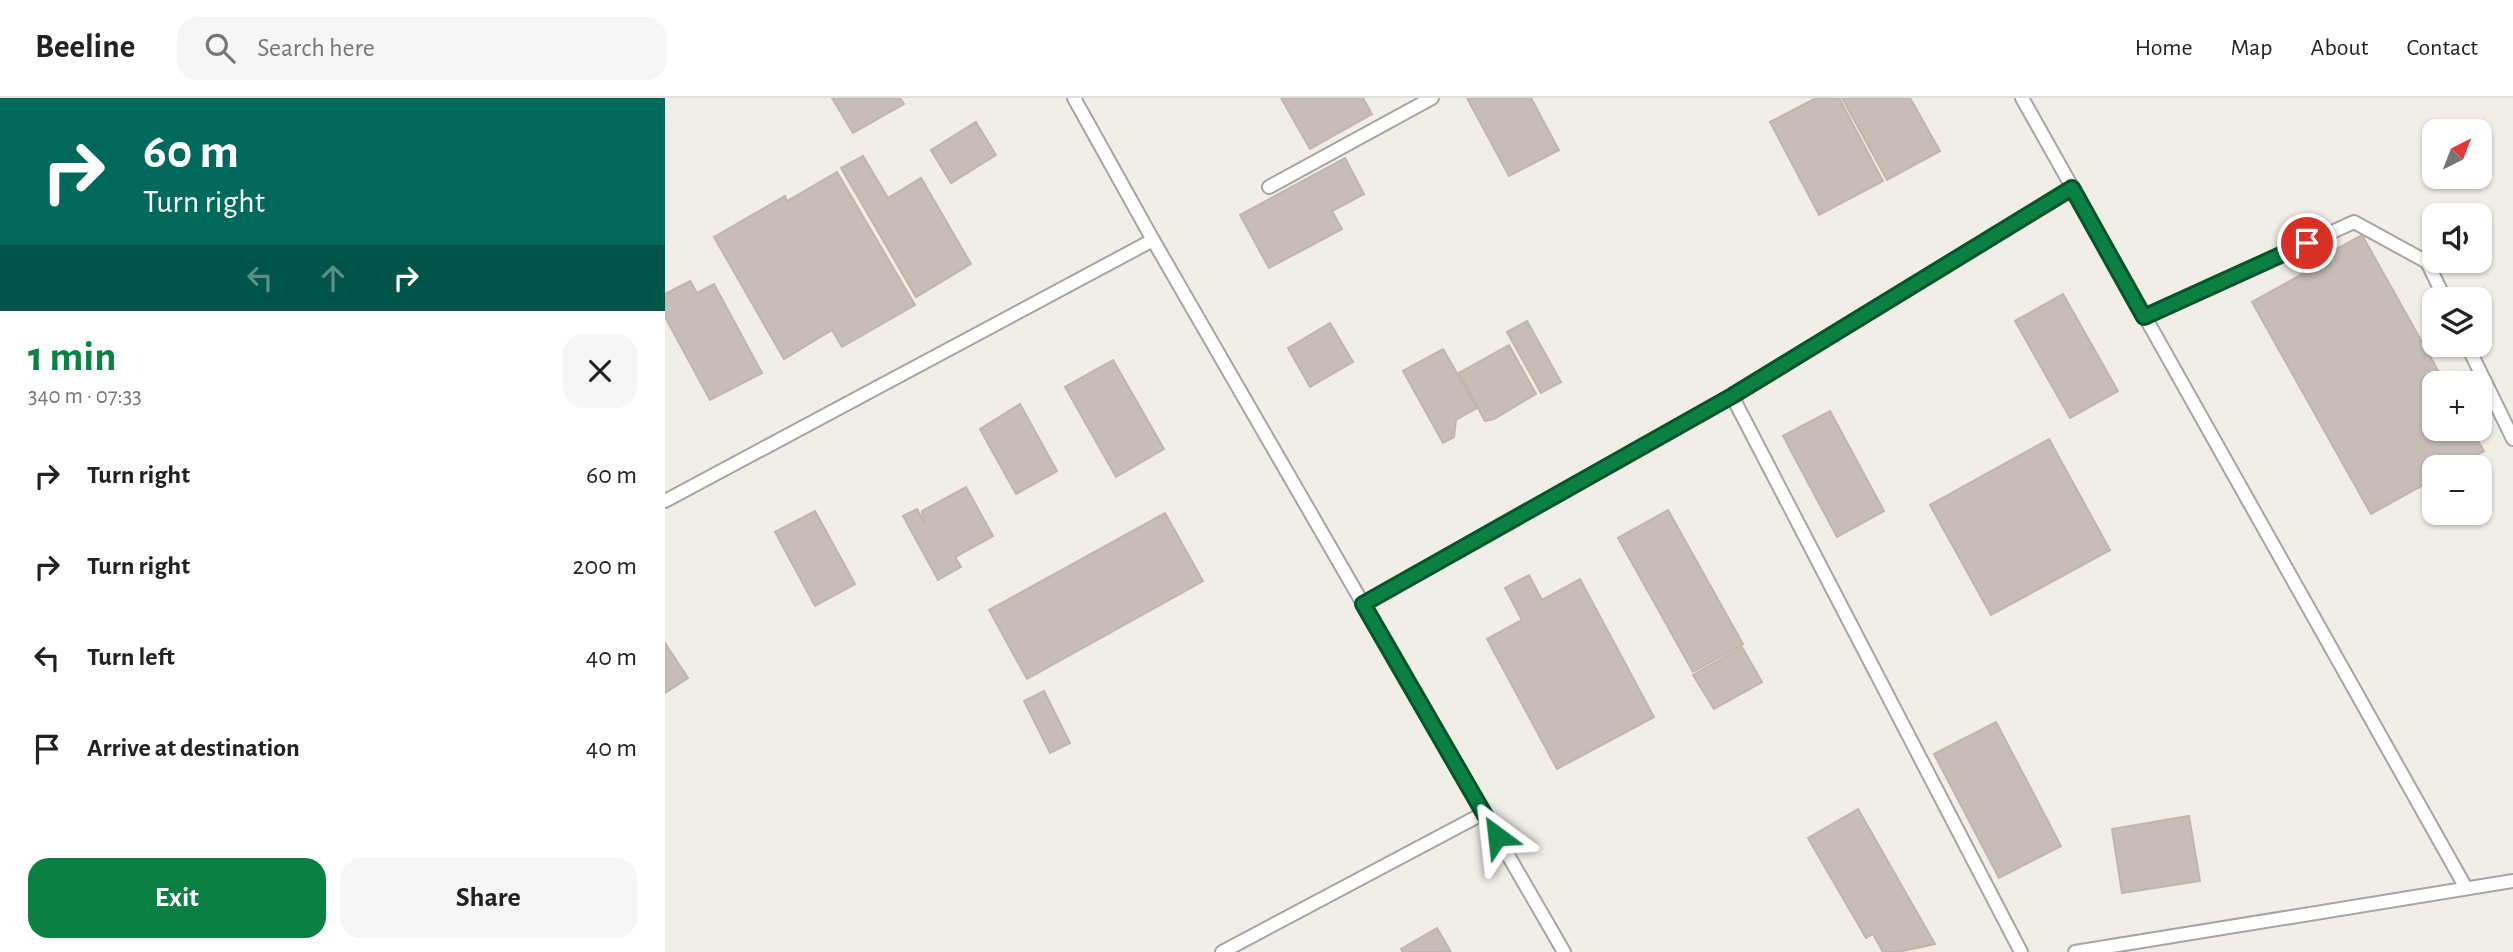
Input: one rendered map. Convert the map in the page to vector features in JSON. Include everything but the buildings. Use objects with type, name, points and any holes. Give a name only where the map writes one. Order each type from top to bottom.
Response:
[{"type":"lane","points":[[1074,98],[1153,240],[1565,952]]},
{"type":"lane","points":[[1269,187],[1433,98]]},
{"type":"lane","points":[[2022,98],[2466,888]]},
{"type":"lane","points":[[1363,604],[1732,396],[2072,188]]},
{"type":"lane","points":[[2144,317],[2354,222],[2427,262],[2439,287]]},
{"type":"lane","points":[[665,501],[1153,240]]},
{"type":"lane","points":[[2473,357],[2513,439]]},
{"type":"lane","points":[[1732,396],[2021,952]]},
{"type":"lane","points":[[1222,952],[1484,813]]},
{"type":"lane","points":[[2075,952],[2513,881]]},
{"type":"route","points":[[1497,836],[1363,604],[1732,396],[2072,188],[2144,317],[2307,243]]}]
